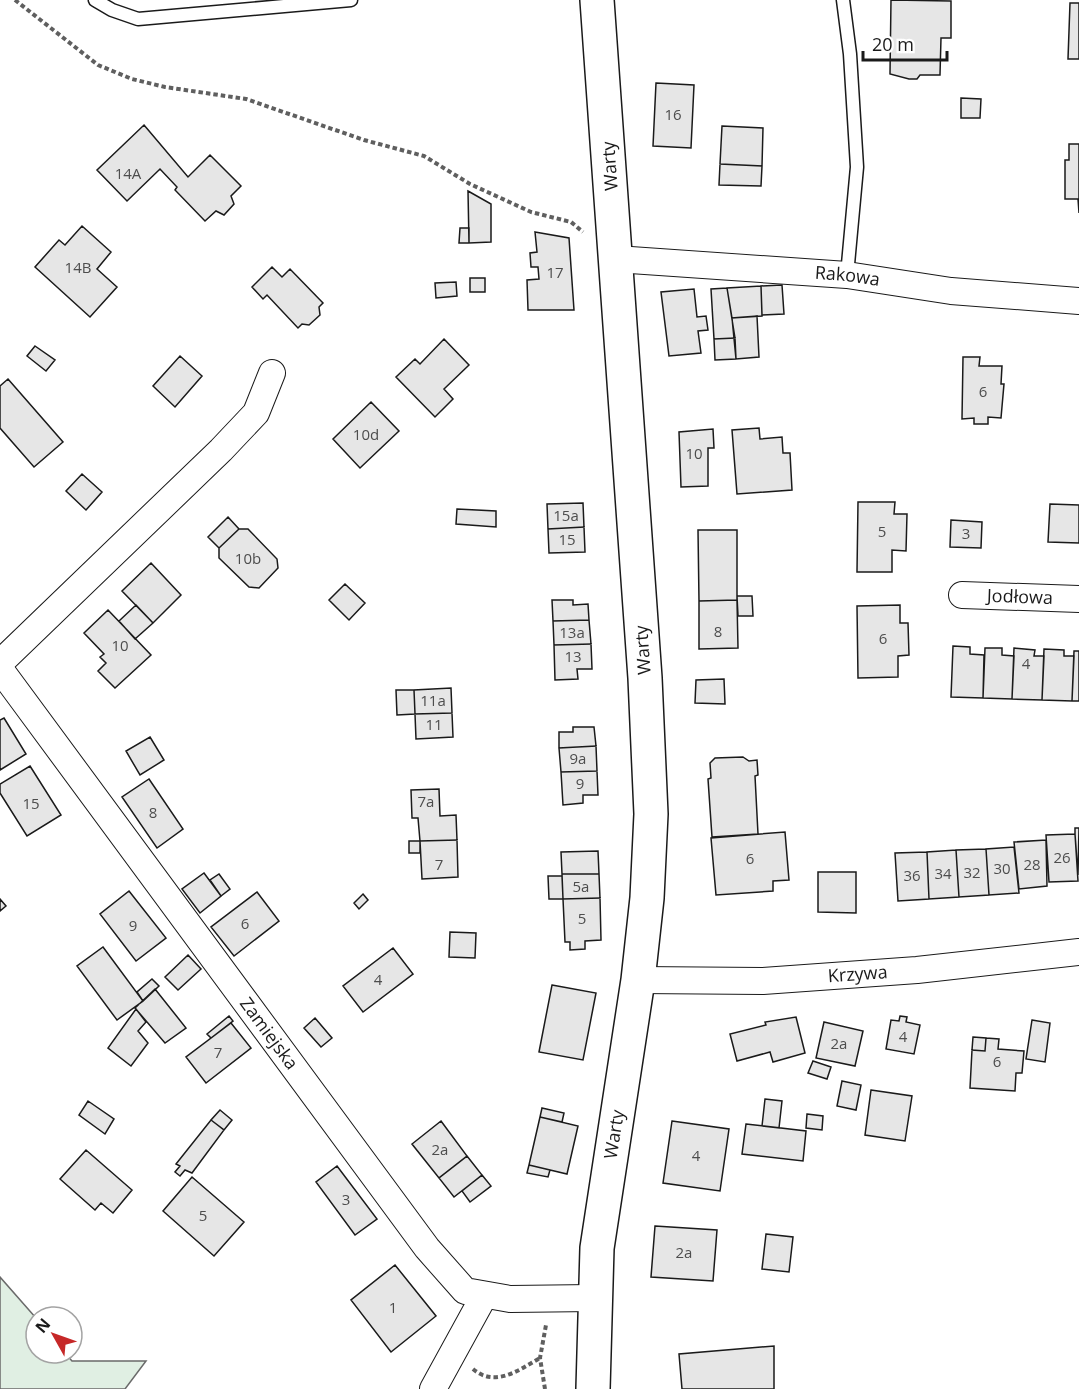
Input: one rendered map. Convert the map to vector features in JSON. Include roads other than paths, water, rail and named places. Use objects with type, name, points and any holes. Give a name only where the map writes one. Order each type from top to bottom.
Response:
[{"type":"main road","name":"Warty","points":[[593,1389],[593,1298],[606,1177],[638,980],[648,898],[651,771],[597,0]]},
{"type":"street","name":"Rakowa","points":[[616,260],[847,275],[951,291],[1079,301]]},
{"type":"street","points":[[0,663],[242,428],[256,413],[272,373]]},
{"type":"street","name":"Jodłowa","points":[[962,595],[1079,599]]},
{"type":"street","name":"Zamiejska","points":[[0,669],[427,1248],[465,1291],[484,1296],[593,1298]]},
{"type":"street","name":"Krzywa","points":[[638,980],[763,981],[917,970],[1079,952]]},
{"type":"street","points":[[433,1389],[484,1296]]},
{"type":"lane","points":[[95,0],[112,10],[138,19],[351,0]]},
{"type":"lane","points":[[843,0],[850,54],[857,167],[847,275]]}]
